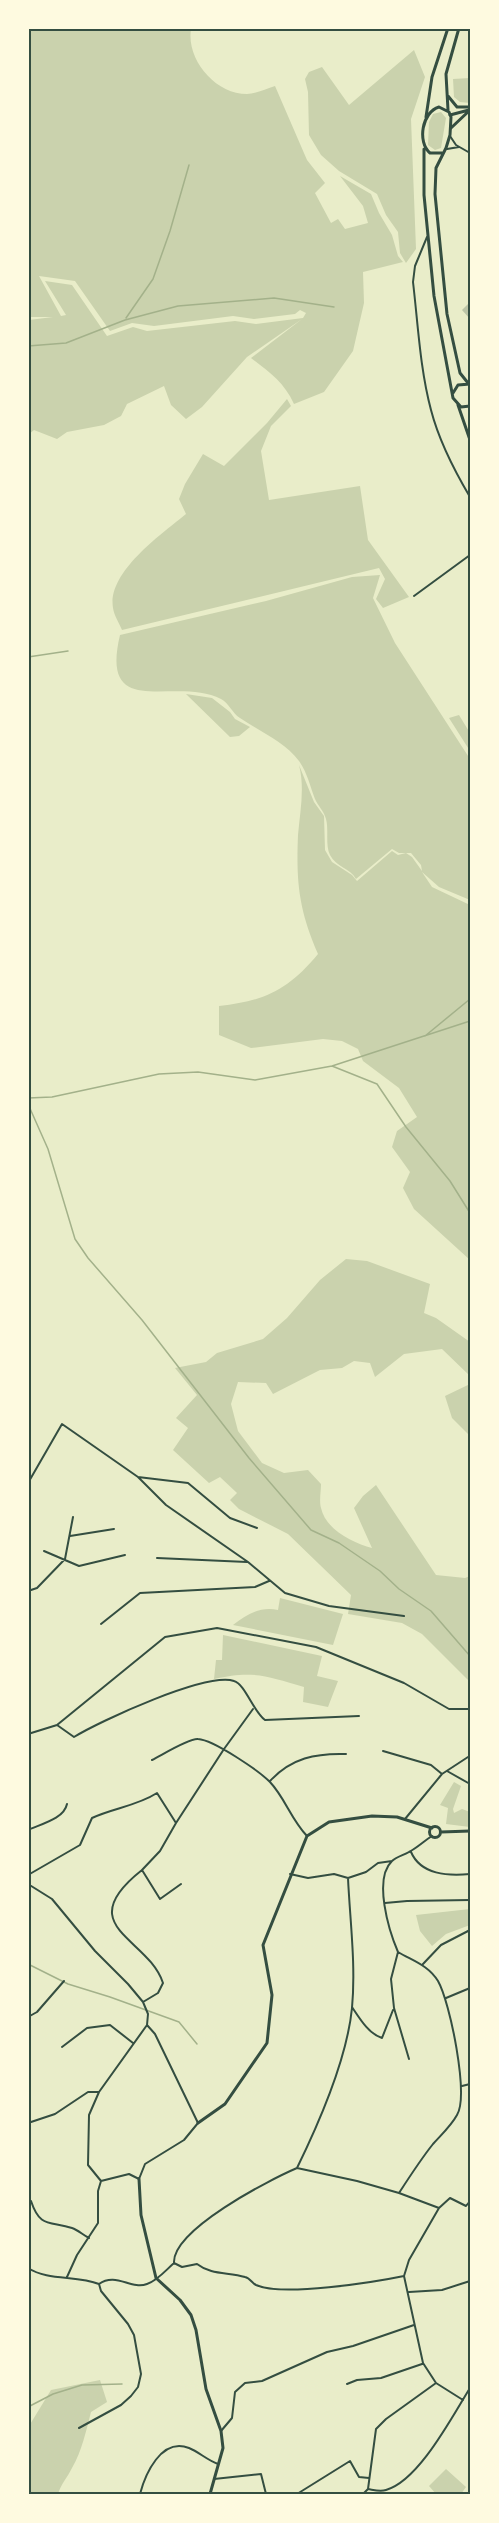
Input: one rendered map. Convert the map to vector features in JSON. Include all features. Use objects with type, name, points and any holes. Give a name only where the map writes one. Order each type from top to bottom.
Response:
[{"type":"street","points":[[448,28],[432,77],[425,121],[424,195],[437,316],[453,394],[471,440]]},
{"type":"street","points":[[459,28],[447,66],[446,92],[450,135],[436,168],[434,183],[444,294],[460,373],[470,383]]},
{"type":"street","points":[[446,92],[457,107],[471,109]]},
{"type":"street","points":[[425,121],[430,111],[436,108],[442,108],[458,115],[471,109]]},
{"type":"street","points":[[450,129],[471,109]]},
{"type":"street","points":[[450,135],[453,142],[471,153]]},
{"type":"street","points":[[423,141],[425,149],[430,153],[443,152],[454,147],[464,149]]},
{"type":"street","points":[[428,233],[413,274],[430,409],[444,446],[471,497]]},
{"type":"street","points":[[453,394],[458,385],[470,383]]},
{"type":"street","points":[[458,405],[471,406]]},
{"type":"street","points":[[464,486],[471,491]]},
{"type":"street","points":[[414,596],[471,555]]},
{"type":"street","points":[[28,1483],[62,1424],[138,1477],[166,1505],[248,1563],[285,1593],[329,1606],[404,1616]]},
{"type":"street","points":[[138,1477],[188,1484],[230,1518],[257,1528]]},
{"type":"street","points":[[28,1591],[37,1588],[65,1559],[73,1517]]},
{"type":"street","points":[[70,1536],[114,1529]]},
{"type":"street","points":[[44,1551],[79,1566],[125,1555]]},
{"type":"street","points":[[157,1558],[248,1563]]},
{"type":"street","points":[[100,1624],[140,1593],[255,1587],[270,1581]]},
{"type":"street","points":[[28,1734],[57,1725],[165,1637],[217,1628],[316,1647],[404,1683],[449,1709],[471,1709]]},
{"type":"street","points":[[57,1725],[74,1737],[97,1723],[162,1696],[213,1682],[233,1680],[241,1685],[253,1709],[265,1720],[359,1716]]},
{"type":"street","points":[[143,2002],[152,1998],[161,1989],[161,1978],[125,1938],[115,1923],[112,1915],[116,1897],[160,1851],[224,1749],[253,1709]]},
{"type":"street","points":[[152,1760],[196,1738],[208,1741],[224,1749],[269,1782],[294,1823],[307,1836]]},
{"type":"street","points":[[383,1751],[431,1765],[442,1774]]},
{"type":"street","points":[[269,1782],[281,1770],[297,1761],[322,1754],[346,1754]]},
{"type":"street","points":[[405,1819],[442,1774],[471,1757]]},
{"type":"street","points":[[446,1771],[471,1784]]},
{"type":"street","points":[[28,1875],[80,1845],[92,1818],[158,1793],[176,1823]]},
{"type":"street","points":[[28,1830],[60,1816],[66,1804]]},
{"type":"street","points":[[210,2494],[223,2448],[221,2431],[206,2389],[196,2330],[191,2315],[180,2300],[156,2278],[141,2215],[139,2179],[145,2164],[184,2140],[198,2123],[225,2104],[267,2043],[272,1995],[263,1945],[307,1836],[329,1822],[344,1818],[372,1816],[405,1819],[432,1828],[438,1827],[441,1832]]},
{"type":"street","points":[[432,1828],[432,1836]]},
{"type":"street","points":[[290,1874],[308,1878],[333,1874],[348,1878],[366,1872],[378,1863],[392,1861],[432,1836],[437,1837],[441,1832],[471,1831]]},
{"type":"street","points":[[411,1851],[416,1862],[425,1870],[456,1875],[471,1874]]},
{"type":"street","points":[[392,1861],[383,1875],[389,1932],[398,1952],[391,1979],[394,2008],[409,2059]]},
{"type":"street","points":[[142,1870],[160,1899],[182,1884]]},
{"type":"street","points":[[174,2263],[174,2255],[194,2229],[229,2205],[297,2168],[318,2125],[345,2043],[352,2007],[348,1878]]},
{"type":"street","points":[[28,1884],[52,1899],[95,1951],[128,1983],[143,2002],[148,2014],[147,2025],[99,2092],[89,2115],[88,2165],[101,2181]]},
{"type":"street","points":[[385,1903],[471,1900]]},
{"type":"street","points":[[423,1964],[441,1945],[471,1930]]},
{"type":"street","points":[[398,1952],[423,1964],[437,1980],[446,1998],[462,2086],[461,2104],[457,2115],[399,2193]]},
{"type":"street","points":[[28,2017],[37,2012],[64,1981]]},
{"type":"street","points":[[446,1998],[471,1988]]},
{"type":"street","points":[[352,2007],[363,2022],[378,2037],[382,2038],[394,2008]]},
{"type":"street","points":[[62,2047],[87,2028],[110,2025],[133,2043]]},
{"type":"street","points":[[147,2025],[155,2034],[198,2123]]},
{"type":"street","points":[[462,2086],[471,2084]]},
{"type":"street","points":[[28,2123],[55,2114],[88,2092],[99,2092]]},
{"type":"street","points":[[297,2168],[357,2181],[439,2208]]},
{"type":"street","points":[[101,2181],[129,2174],[139,2179]]},
{"type":"street","points":[[67,2277],[98,2223],[98,2191],[101,2181]]},
{"type":"street","points":[[463,2400],[436,2383],[423,2363],[404,2276],[409,2260],[439,2208],[450,2198],[466,2206],[471,2201]]},
{"type":"street","points":[[31,2201],[36,2214],[49,2224],[73,2228],[89,2238]]},
{"type":"street","points":[[174,2263],[182,2267],[197,2264],[205,2271],[248,2277],[256,2285],[290,2289],[340,2286],[404,2276]]},
{"type":"street","points":[[28,2268],[48,2276],[86,2279],[99,2284],[112,2279],[141,2286],[149,2284],[174,2263]]},
{"type":"street","points":[[409,2292],[442,2290],[471,2282]]},
{"type":"street","points":[[79,2428],[121,2405],[138,2387],[141,2374],[134,2335],[128,2324],[101,2291],[99,2284]]},
{"type":"street","points":[[221,2431],[232,2418],[235,2392],[245,2383],[262,2381],[327,2352],[353,2346],[415,2325]]},
{"type":"street","points":[[347,2384],[357,2380],[381,2378],[423,2363]]},
{"type":"street","points":[[363,2494],[368,2489],[376,2429],[386,2419],[436,2383]]},
{"type":"street","points":[[368,2489],[387,2490],[398,2484],[455,2416],[471,2388]]},
{"type":"street","points":[[140,2494],[145,2476],[153,2463],[176,2446],[187,2447],[218,2464]]},
{"type":"street","points":[[297,2494],[350,2462],[359,2477],[370,2478]]},
{"type":"street","points":[[214,2479],[261,2474],[266,2494]]},
{"type":"green space","points":[[29,28],[191,29],[193,52],[198,63],[205,73],[224,88],[247,94],[275,86],[307,160],[325,183],[315,193],[331,223],[338,219],[345,229],[368,223],[363,206],[340,176],[371,194],[392,235],[398,256],[403,262],[363,272],[364,303],[353,351],[324,392],[294,404],[281,383],[251,358],[302,319],[247,357],[202,407],[186,419],[171,405],[164,386],[127,404],[121,416],[104,425],[67,432],[57,439],[34,430],[29,434],[29,320],[53,317],[29,317]],"holes":[[[39,276],[75,281],[110,331],[132,323],[154,326],[233,316],[254,319],[295,314],[300,310],[306,313],[303,318],[256,324],[235,321],[147,331],[133,327],[107,336],[72,285],[45,281],[66,315],[61,316]]]},
{"type":"green space","points":[[414,50],[425,77],[411,119],[416,249],[406,263],[400,253],[398,232],[386,215],[377,194],[339,171],[321,155],[309,135],[308,92],[305,79],[309,72],[322,67],[349,105]]},
{"type":"green space","points":[[470,78],[470,103],[460,102],[454,97],[453,79]]},
{"type":"green space","points":[[441,112],[446,118],[441,148],[435,150],[428,145],[429,122],[433,114]]},
{"type":"green space","points":[[287,399],[291,406],[271,426],[261,451],[269,500],[360,486],[368,540],[409,597],[383,608],[376,599],[385,579],[379,568],[122,630],[113,608],[113,594],[118,581],[138,555],[186,514],[179,499],[203,454],[224,466],[267,423]]},
{"type":"green space","points":[[380,575],[373,598],[395,643],[470,759],[470,900],[439,887],[422,872],[432,887],[470,905],[470,1260],[414,1209],[403,1188],[410,1172],[392,1147],[397,1131],[417,1117],[399,1088],[363,1061],[358,1049],[342,1041],[323,1039],[251,1048],[219,1035],[219,1006],[250,1001],[274,992],[296,977],[318,954],[303,910],[298,882],[298,835],[302,791],[299,765],[314,802],[324,816],[325,850],[332,862],[357,881],[392,851],[398,855],[406,853],[399,853],[392,849],[356,879],[350,872],[336,862],[330,855],[325,816],[315,799],[302,765],[287,748],[240,718],[221,699],[203,693],[146,691],[131,688],[121,679],[116,662],[120,635],[266,601],[352,577]],"holes":[[[406,853],[411,853],[421,865],[422,871],[412,857]]]},
{"type":"green space","points":[[186,694],[212,698],[235,719],[250,727],[239,736],[230,737]]},
{"type":"green space","points":[[459,715],[470,733],[470,751],[449,718]]},
{"type":"green space","points":[[346,1259],[367,1261],[430,1284],[424,1313],[436,1318],[470,1342],[470,1376],[442,1349],[404,1354],[375,1377],[370,1363],[354,1361],[342,1368],[320,1370],[273,1394],[266,1383],[238,1382],[231,1404],[238,1431],[262,1463],[284,1473],[308,1470],[321,1484],[320,1502],[324,1516],[328,1523],[341,1534],[372,1548],[354,1508],[376,1485],[436,1575],[465,1578],[470,1576],[470,1682],[422,1634],[402,1623],[348,1614],[351,1595],[288,1534],[239,1509],[230,1500],[237,1493],[220,1477],[209,1483],[173,1450],[188,1428],[176,1418],[197,1395],[175,1368],[206,1362],[217,1353],[263,1339],[287,1318],[320,1280]]},
{"type":"green space","points":[[470,1384],[470,1436],[452,1418],[445,1396]]},
{"type":"green space","points":[[280,1598],[343,1614],[333,1645],[233,1625],[254,1612],[266,1609],[278,1610]]},
{"type":"green space","points":[[223,1635],[322,1656],[317,1676],[338,1681],[328,1707],[303,1702],[304,1687],[269,1677],[239,1675],[214,1679],[216,1660],[222,1660]]},
{"type":"green space","points":[[454,1782],[461,1786],[453,1809],[454,1813],[462,1809],[470,1812],[470,1827],[446,1824],[448,1808],[440,1805]]},
{"type":"green space","points":[[470,1909],[470,1925],[446,1934],[432,1946],[420,1931],[416,1915]]},
{"type":"green space","points":[[100,2380],[107,2402],[91,2412],[78,2455],[58,2494],[29,2494],[29,2426],[51,2390]]},
{"type":"green space","points":[[446,2469],[466,2487],[461,2494],[436,2494],[429,2486]]},
{"type":"building","points":[[470,302],[470,319],[462,310]]},
{"type":"waterway","points":[[126,318],[153,279],[189,165]]},
{"type":"waterway","points":[[28,346],[66,343],[125,320],[178,306],[274,298],[334,307]]},
{"type":"waterway","points":[[28,657],[68,651]]},
{"type":"waterway","points":[[425,1036],[470,999]]},
{"type":"waterway","points":[[332,1066],[470,1021]]},
{"type":"waterway","points":[[28,1098],[52,1097],[159,1074],[198,1072],[255,1080],[332,1066],[377,1084],[406,1127],[450,1181],[470,1213]]},
{"type":"waterway","points":[[28,1104],[48,1149],[75,1239],[88,1258],[142,1320],[249,1458],[311,1530],[339,1543],[380,1571],[399,1589],[431,1611],[470,1656]]},
{"type":"waterway","points":[[28,1964],[68,1984],[179,2022],[197,2044]]},
{"type":"waterway","points":[[28,2407],[53,2394],[82,2385],[122,2384]]}]
